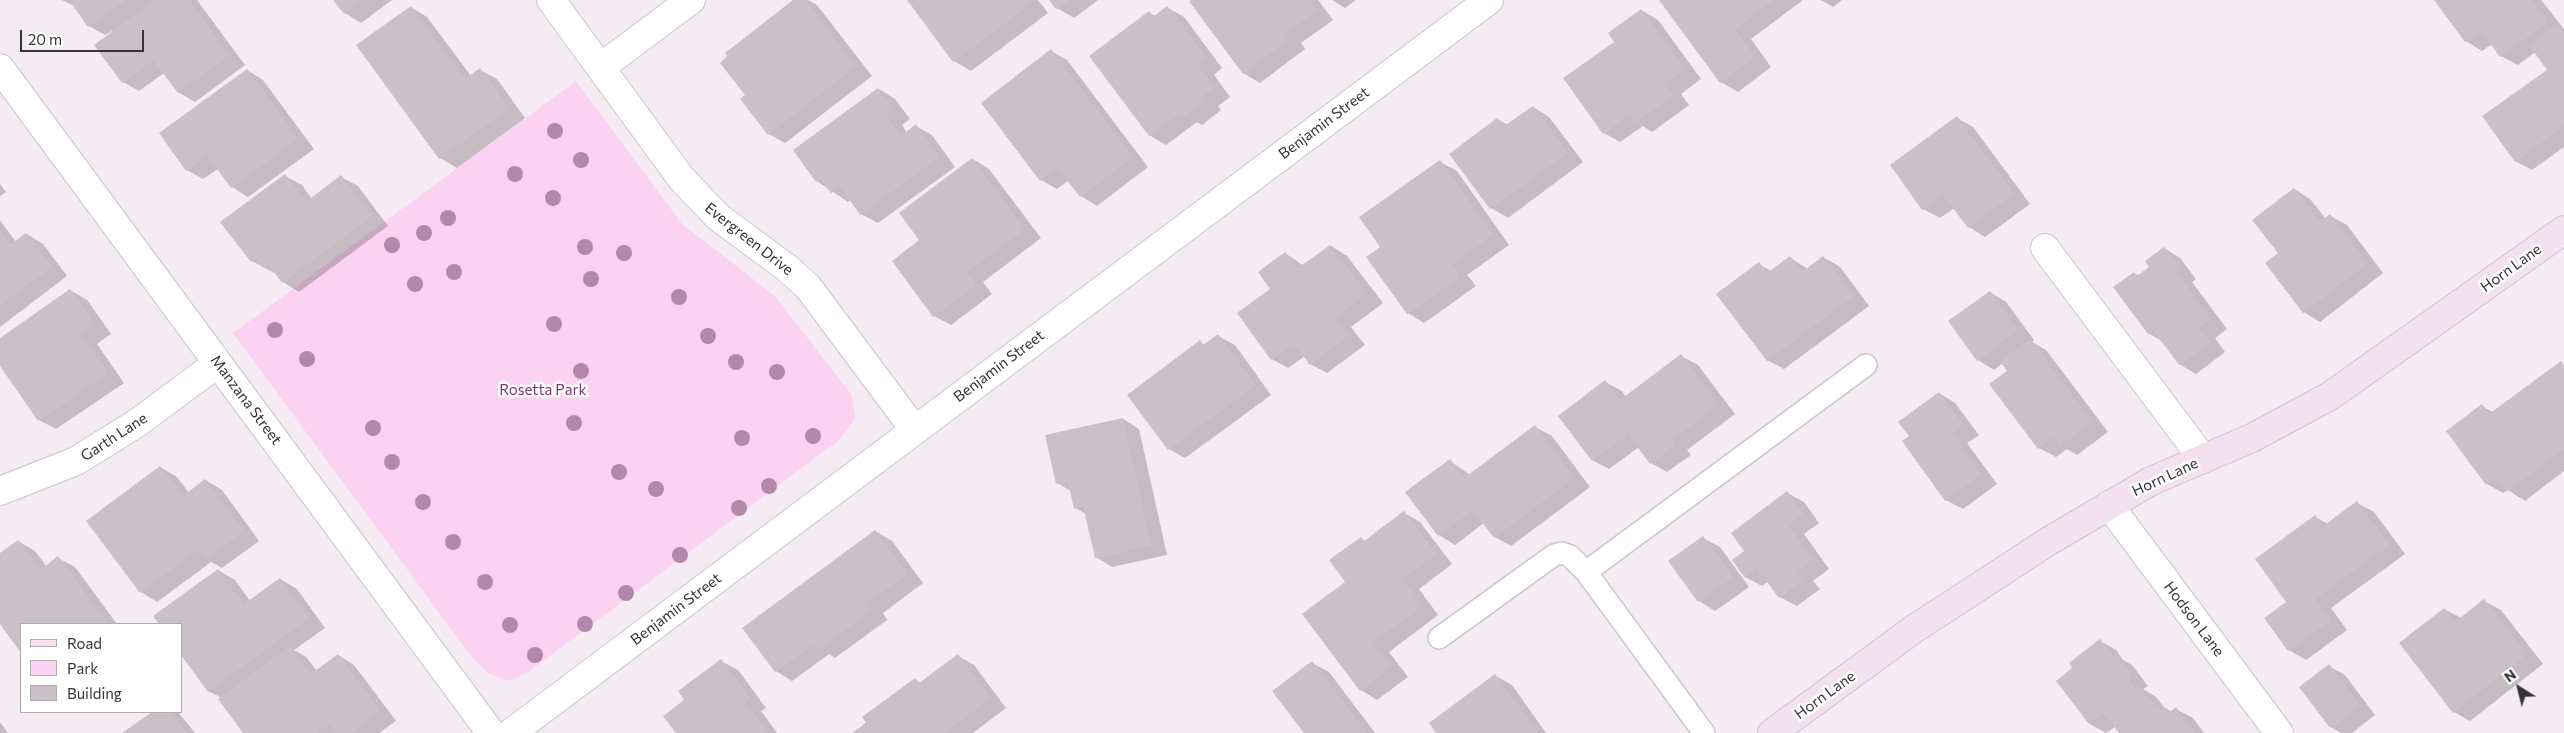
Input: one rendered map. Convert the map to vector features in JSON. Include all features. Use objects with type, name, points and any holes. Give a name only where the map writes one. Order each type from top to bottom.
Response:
[{"type":"street","name":"Evergreen Drive","points":[[551,0],[676,172],[701,201],[808,287],[914,429]]},
{"type":"street","points":[[601,67],[691,0]]},
{"type":"street","name":"Benjamin Street","points":[[511,733],[914,429],[1489,0]]},
{"type":"street","name":"Manzana Street","points":[[0,68],[491,733]]},
{"type":"street","name":"Horn Lane","points":[[1772,733],[1914,629],[2048,541],[2151,481],[2252,438],[2330,396],[2564,230]]},
{"type":"street","points":[[2045,248],[2203,459]]},
{"type":"street","name":"Garth Lane","points":[[0,491],[76,462],[137,423],[218,363]]},
{"type":"street","name":"Hodson Lane","points":[[2109,505],[2279,733]]},
{"type":"lane","points":[[1586,572],[1866,365]]},
{"type":"lane","points":[[1439,638],[1554,555],[1570,556],[1586,572],[1704,733]]},
{"type":"green space","name":"Rosetta Park","points":[[576,81],[682,224],[775,296],[851,394],[855,416],[853,422],[838,441],[528,672],[512,680],[504,680],[487,673],[471,656],[233,333]]},
{"type":"building","points":[[77,0],[126,0],[88,27],[72,4]]},
{"type":"building","points":[[155,0],[189,0],[229,55],[178,93],[153,60],[122,83],[94,45]]},
{"type":"building","points":[[333,0],[363,0],[344,14]]},
{"type":"building","points":[[793,0],[805,0],[856,66],[768,135],[740,99],[745,95],[720,63],[727,56],[725,53]]},
{"type":"building","points":[[907,0],[1029,0],[1032,3],[953,62]]},
{"type":"building","points":[[1049,0],[1069,0],[1056,9]]},
{"type":"building","points":[[1310,0],[1318,10],[1285,34],[1289,39],[1243,74],[1189,1]]},
{"type":"building","points":[[1659,0],[1774,0],[1735,29],[1755,57],[1720,83]]},
{"type":"building","points":[[2434,0],[2532,0],[2548,22],[2500,57],[2481,31],[2465,42]]},
{"type":"building","points":[[411,6],[465,79],[480,68],[509,108],[439,159],[356,45]]},
{"type":"building","points":[[1167,6],[1207,58],[1198,65],[1214,87],[1202,96],[1205,100],[1185,116],[1182,112],[1149,136],[1089,56],[1149,11],[1153,17]]},
{"type":"building","points":[[1641,9],[1685,69],[1665,84],[1673,95],[1635,123],[1629,115],[1603,134],[1563,78],[1614,42],[1608,33]]},
{"type":"building","points":[[2558,24],[2564,33],[2564,126],[2515,162],[2482,116],[2547,70],[2529,45]]},
{"type":"building","points":[[1051,49],[1133,157],[1080,197],[1057,167],[1040,181],[981,103]]},
{"type":"building","points":[[247,69],[298,139],[231,188],[207,155],[186,171],[159,133]]},
{"type":"building","points":[[878,88],[894,109],[886,115],[901,136],[916,124],[939,157],[860,215],[840,186],[831,193],[820,179],[816,182],[793,150]]},
{"type":"building","points":[[1533,106],[1568,153],[1490,209],[1449,154],[1497,118],[1504,126]]},
{"type":"building","points":[[1957,116],[2014,194],[1968,228],[1943,195],[1922,210],[1890,165]]},
{"type":"building","points":[[972,158],[1025,229],[967,272],[976,285],[933,317],[892,261],[919,240],[899,213]]},
{"type":"building","points":[[1440,160],[1493,235],[1452,265],[1460,277],[1407,314],[1366,257],[1380,247],[1359,217]]},
{"type":"building","points":[[285,174],[306,202],[341,175],[372,216],[282,283],[268,264],[263,268],[256,258],[251,262],[220,222]]},
{"type":"building","points":[[2294,188],[2320,222],[2330,214],[2368,263],[2303,313],[2265,263],[2278,253],[2252,220]]},
{"type":"building","points":[[0,231],[10,245],[26,233],[52,267],[0,305]]},
{"type":"building","points":[[1330,245],[1367,293],[1336,317],[1349,335],[1310,365],[1293,343],[1271,360],[1237,313],[1270,289],[1258,272],[1285,252],[1298,268]]},
{"type":"building","points":[[2164,247],[2181,269],[2176,272],[2211,319],[2199,328],[2210,342],[2179,365],[2153,330],[2148,334],[2113,287],[2134,272],[2137,276],[2149,267],[2145,261]]},
{"type":"building","points":[[1790,256],[1802,272],[1823,256],[1854,296],[1767,361],[1716,294],[1759,262],[1767,273]]},
{"type":"building","points":[[70,289],[95,324],[81,334],[108,373],[38,421],[0,366],[0,338]]},
{"type":"building","points":[[1990,291],[2018,330],[1977,361],[1948,321]]},
{"type":"building","points":[[1218,334],[1256,385],[1168,450],[1127,395],[1200,340],[1203,345]]},
{"type":"building","points":[[2030,339],[2093,422],[2060,446],[2053,437],[2038,449],[1989,384],[2007,371],[2000,361]]},
{"type":"building","points":[[1681,354],[1719,405],[1672,440],[1675,445],[1650,464],[1628,434],[1592,461],[1558,416],[1605,380],[1620,400]]},
{"type":"building","points":[[2561,361],[2564,366],[2564,449],[2507,492],[2496,477],[2486,485],[2446,431],[2482,404],[2489,414]]},
{"type":"building","points":[[1939,392],[1963,425],[1952,433],[1981,474],[1945,501],[1902,441],[1909,436],[1898,422]]},
{"type":"building","points":[[1123,418],[1151,545],[1095,558],[1083,506],[1074,509],[1068,482],[1056,484],[1045,435]]},
{"type":"building","points":[[1535,425],[1574,478],[1494,538],[1473,510],[1438,536],[1405,492],[1450,459],[1464,478]]},
{"type":"building","points":[[160,466],[183,496],[205,479],[244,531],[205,560],[197,550],[140,593],[86,521]]},
{"type":"building","points":[[1787,491],[1803,514],[1788,525],[1813,559],[1797,571],[1804,579],[1779,598],[1757,568],[1745,578],[1732,560],[1744,551],[1731,533]]},
{"type":"building","points":[[2357,501],[2389,545],[2315,599],[2331,620],[2288,651],[2264,618],[2286,602],[2255,559],[2315,515],[2323,526]]},
{"type":"building","points":[[1404,511],[1436,554],[1403,579],[1423,606],[1373,642],[1392,667],[1360,691],[1302,614],[1345,582],[1329,560],[1361,537],[1364,541]]},
{"type":"building","points":[[875,530],[907,574],[867,604],[872,610],[818,650],[814,644],[775,672],[742,628]]},
{"type":"building","points":[[1703,536],[1733,577],[1698,602],[1668,561]]},
{"type":"building","points":[[18,540],[41,570],[58,556],[107,623],[20,623],[20,652],[0,624],[0,553]]},
{"type":"building","points":[[218,569],[244,604],[280,578],[309,618],[208,692],[182,656],[182,623],[158,623],[153,616]]},
{"type":"building","points":[[2484,599],[2527,654],[2453,713],[2399,643],[2444,608],[2455,622]]},
{"type":"building","points":[[2100,639],[2113,656],[2116,654],[2132,676],[2128,679],[2135,689],[2139,685],[2156,707],[2161,704],[2168,713],[2176,707],[2195,733],[2119,733],[2104,713],[2089,724],[2056,681],[2072,668],[2069,663]]},
{"type":"building","points":[[290,646],[311,674],[338,654],[380,711],[350,733],[336,733],[329,724],[317,733],[243,733],[218,699]]},
{"type":"building","points":[[958,654],[991,698],[944,733],[852,733],[866,723],[862,717],[915,678],[919,683]]},
{"type":"building","points":[[721,659],[750,698],[745,702],[768,733],[676,733],[663,716],[684,700],[678,691]]},
{"type":"building","points":[[1312,661],[1367,733],[1304,733],[1272,691]]},
{"type":"building","points":[[2329,664],[2360,706],[2330,728],[2299,687]]},
{"type":"building","points":[[1495,674],[1538,733],[1436,733],[1429,723]]},
{"type":"building","points":[[151,713],[172,713],[187,733],[122,733]]}]
